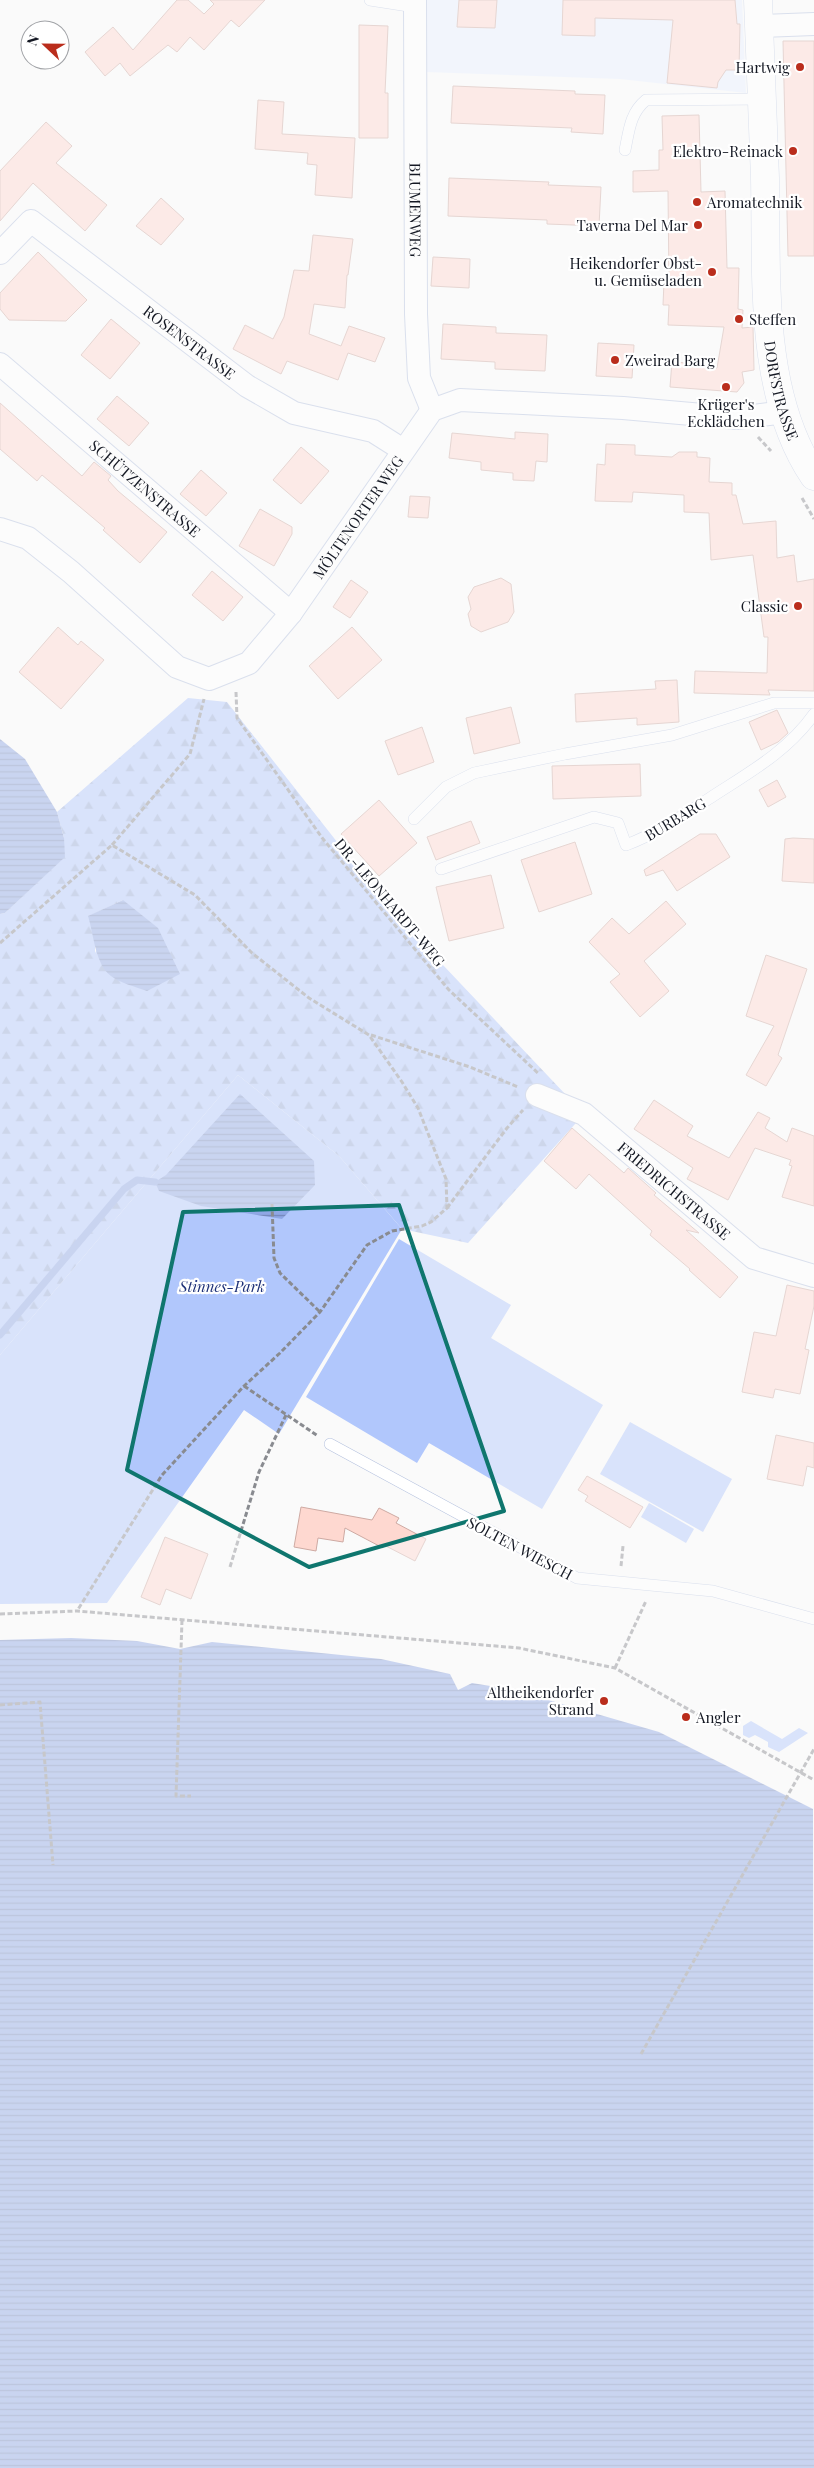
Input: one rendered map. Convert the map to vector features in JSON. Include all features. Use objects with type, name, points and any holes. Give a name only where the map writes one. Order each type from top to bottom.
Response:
[{"type":"street","name":"BLUMENWEG","points":[[415,4],[418,369],[419,378],[432,410]]},
{"type":"street","points":[[759,13],[814,24]]},
{"type":"street","name":"DORFSTRASSE","points":[[759,13],[768,308],[773,359],[791,431],[814,476]]},
{"type":"street","name":"ROSENSTRASSE","points":[[0,253],[31,221],[247,386],[294,413],[372,432],[403,450]]},
{"type":"street","name":"SCHÜTZENSTRASSE","points":[[0,364],[291,613]]},
{"type":"street","points":[[432,410],[460,400],[623,408],[737,418],[785,412]]},
{"type":"street","name":"MÖLTENORTER WEG","points":[[209,679],[249,663],[291,613],[432,410]]},
{"type":"street","points":[[0,529],[28,538],[71,572],[178,667],[209,679]]},
{"type":"street","name":"FRIEDRICHSTRASSE","points":[[540,1086],[584,1114],[754,1258],[814,1276]]},
{"type":"lane","name":"BLUMENWEG","points":[[370,0],[415,4]]},
{"type":"lane","points":[[625,150],[633,115],[638,106],[646,100],[763,99]]},
{"type":"lane","points":[[414,818],[446,787],[474,773],[565,754],[672,735],[774,703],[814,703]]},
{"type":"lane","name":"BURBARG","points":[[441,869],[594,817],[618,823],[626,845],[653,835],[774,756],[803,730],[814,714]]},
{"type":"lane","name":"SOLTEN WIESCH","points":[[330,1444],[577,1578],[714,1591],[814,1619]]},
{"type":"path","name":"DR.-LEONHARDT-WEG","points":[[235,669],[237,718],[323,840],[449,990],[540,1086]]},
{"type":"path","points":[[0,943],[112,845],[190,754],[209,679]]},
{"type":"path","points":[[77,1611],[162,1475],[244,1386],[320,1312],[367,1245],[392,1231],[422,1226],[431,1222],[446,1208],[540,1086],[470,1067],[369,1035],[309,998],[252,953],[196,895],[112,845]]},
{"type":"path","points":[[369,1035],[418,1108],[446,1179],[446,1208]]},
{"type":"path","points":[[272,1204],[274,1258],[280,1273],[320,1312]]},
{"type":"path","points":[[244,1386],[330,1444]]},
{"type":"path","points":[[230,1567],[258,1472],[286,1415]]},
{"type":"path","points":[[615,1668],[654,1585]]},
{"type":"path","points":[[0,1614],[77,1611],[519,1648],[615,1668],[814,1780]]},
{"type":"path","points":[[182,1620],[176,1796],[191,1796]]},
{"type":"path","points":[[0,1704],[40,1702],[53,1866]]},
{"type":"path","points":[[641,2054],[814,1749]]},
{"type":"highlighted area","points":[[399,1205],[504,1511],[309,1567],[127,1470],[183,1212]]},
{"type":"shaded area","points":[[427,0],[742,0],[746,93],[620,79],[426,72]]},
{"type":"shaded area","points":[[0,739],[25,759],[57,812],[64,838],[65,857],[5,913],[0,914]]},
{"type":"shaded area","points":[[123,900],[158,928],[180,974],[147,991],[123,983],[111,976],[98,957],[88,916]]},
{"type":"shaded area","points":[[240,1094],[314,1161],[315,1185],[282,1219],[201,1206],[159,1191],[155,1182],[166,1175]]},
{"type":"shaded area","points":[[71,1638],[137,1641],[180,1649],[212,1642],[381,1659],[450,1674],[458,1690],[472,1683],[514,1690],[659,1732],[813,1809],[814,2468],[0,2468],[0,1640]]},
{"type":"green space","points":[[188,698],[227,702],[389,908],[584,1114],[468,1243],[402,1229],[339,1156],[238,1075],[0,1355],[0,914],[5,913],[64,857],[64,838],[57,812]],"holes":[[[123,900],[95,953],[95,941],[89,916]]]},
{"type":"green space","name":"Stinnes-Park","points":[[238,1075],[339,1156],[402,1229],[279,1434],[244,1410],[107,1603],[0,1604],[0,1355]]},
{"type":"green space","points":[[399,1239],[511,1305],[491,1338],[603,1405],[542,1509],[429,1443],[417,1463],[306,1397]]},
{"type":"green space","points":[[630,1422],[732,1479],[703,1532],[600,1474]]},
{"type":"green space","points":[[649,1503],[694,1529],[686,1543],[641,1517]]},
{"type":"green space","points":[[751,1721],[782,1739],[799,1728],[808,1733],[779,1752],[768,1747],[768,1742],[755,1735],[749,1738],[743,1735],[743,1726]]},
{"type":"building","points":[[177,0],[188,0],[204,14],[214,4],[210,0],[265,0],[239,27],[231,20],[204,50],[190,37],[177,52],[168,45],[130,76],[120,63],[105,76],[85,52],[113,27],[133,50]]},
{"type":"building","points":[[459,0],[497,0],[495,28],[457,27]]},
{"type":"building","points":[[563,0],[735,0],[737,24],[740,24],[739,70],[726,70],[718,82],[717,88],[667,83],[673,20],[595,18],[595,36],[562,35]]},
{"type":"building","points":[[359,25],[388,26],[385,93],[388,93],[388,138],[359,138]]},
{"type":"building","points":[[783,41],[814,41],[814,256],[788,256]]},
{"type":"building","points":[[453,86],[575,91],[575,94],[605,95],[603,134],[571,132],[572,128],[451,123]]},
{"type":"building","points":[[258,100],[284,102],[282,134],[355,138],[352,198],[315,195],[317,165],[307,164],[308,153],[255,149]]},
{"type":"building","points":[[699,115],[701,192],[725,191],[727,268],[739,268],[738,309],[743,310],[742,328],[753,327],[754,370],[742,372],[744,383],[737,392],[670,387],[672,361],[717,368],[724,327],[668,325],[669,305],[663,305],[664,282],[669,283],[668,191],[633,192],[633,171],[659,170],[659,150],[663,150],[662,116]]},
{"type":"building","points":[[46,122],[72,146],[56,163],[107,205],[85,231],[33,183],[0,221],[0,171]]},
{"type":"building","points":[[449,178],[549,182],[548,185],[601,187],[599,226],[547,224],[547,220],[448,216]]},
{"type":"building","points":[[161,198],[184,219],[161,245],[136,226]]},
{"type":"building","points":[[313,235],[353,239],[347,275],[345,308],[314,304],[309,334],[341,346],[349,326],[385,338],[375,362],[348,353],[338,380],[287,361],[281,374],[233,349],[245,325],[273,339],[284,317],[294,270],[309,271]]},
{"type":"building","points":[[38,252],[87,300],[66,321],[9,320],[0,309],[0,293]]},
{"type":"building","points":[[433,257],[470,259],[469,288],[431,286]]},
{"type":"building","points":[[111,319],[140,343],[110,379],[81,355]]},
{"type":"building","points":[[443,324],[496,327],[496,333],[547,335],[545,371],[495,369],[495,362],[441,359]]},
{"type":"building","name":"Zweirad Barg","points":[[598,343],[634,345],[632,378],[596,376]]},
{"type":"building","points":[[117,396],[149,423],[129,446],[97,419]]},
{"type":"building","points":[[0,403],[82,476],[94,462],[111,476],[108,480],[118,491],[167,532],[140,563],[103,530],[105,528],[42,475],[37,481],[0,449]]},
{"type":"building","points":[[515,432],[548,434],[547,462],[536,461],[534,481],[513,480],[513,473],[481,470],[481,462],[449,458],[452,433],[515,439]]},
{"type":"building","points":[[606,444],[635,445],[635,455],[672,457],[679,452],[697,452],[697,457],[710,458],[709,482],[732,483],[732,495],[736,495],[743,524],[776,521],[777,558],[794,555],[797,582],[814,579],[814,691],[768,690],[770,695],[694,693],[695,671],[767,673],[768,637],[764,637],[753,555],[711,560],[709,513],[684,512],[684,495],[633,492],[632,502],[595,501],[597,464],[605,465]]},
{"type":"building","points":[[301,447],[329,471],[301,504],[273,480]]},
{"type":"building","points":[[201,470],[227,493],[206,516],[180,494]]},
{"type":"building","points":[[410,496],[430,497],[428,518],[408,517]]},
{"type":"building","points":[[260,509],[292,527],[292,534],[274,566],[239,546]]},
{"type":"building","points":[[212,571],[243,597],[223,621],[192,595]]},
{"type":"building","points":[[501,578],[511,584],[514,612],[508,622],[481,632],[471,626],[468,614],[471,609],[468,597],[474,587]]},
{"type":"building","points":[[351,580],[368,592],[350,618],[333,607]]},
{"type":"building","points":[[58,627],[78,645],[81,641],[104,660],[61,709],[19,672]]},
{"type":"building","points":[[352,627],[382,660],[338,699],[309,666]]},
{"type":"building","points":[[677,680],[679,722],[637,725],[637,718],[576,722],[575,694],[656,689],[655,681]]},
{"type":"building","points":[[511,707],[520,743],[474,754],[466,718]]},
{"type":"building","points":[[777,710],[788,733],[778,742],[761,750],[749,722]]},
{"type":"building","points":[[422,727],[434,762],[398,775],[385,741]]},
{"type":"building","points":[[640,764],[641,796],[553,799],[552,766]]},
{"type":"building","points":[[777,780],[786,797],[768,807],[759,790]]},
{"type":"building","points":[[379,800],[417,843],[379,876],[341,834]]},
{"type":"building","points":[[471,821],[480,843],[436,860],[427,837]]},
{"type":"building","points":[[700,834],[716,834],[730,857],[677,891],[663,870],[646,876],[644,870]]},
{"type":"building","points":[[785,839],[814,839],[814,883],[782,881]]},
{"type":"building","points":[[575,842],[592,894],[539,912],[521,860]]},
{"type":"building","points":[[491,875],[504,928],[449,941],[436,887]]},
{"type":"building","points":[[666,901],[686,924],[644,961],[669,991],[640,1017],[610,982],[620,974],[589,942],[612,918],[629,934]]},
{"type":"building","points":[[766,955],[807,969],[778,1055],[782,1058],[766,1086],[746,1075],[774,1026],[746,1016]]},
{"type":"building","points":[[654,1100],[693,1126],[687,1136],[729,1158],[758,1112],[770,1118],[765,1128],[787,1142],[792,1128],[814,1136],[814,1206],[782,1197],[792,1166],[789,1165],[791,1160],[755,1148],[728,1200],[687,1179],[693,1168],[634,1129]]},
{"type":"building","points":[[572,1128],[624,1173],[628,1168],[656,1193],[654,1195],[699,1233],[686,1230],[738,1277],[720,1298],[650,1235],[652,1231],[589,1174],[576,1189],[544,1161]]},
{"type":"building","points":[[787,1285],[814,1291],[814,1306],[805,1349],[809,1350],[800,1394],[775,1389],[773,1398],[742,1392],[754,1332],[776,1336]]},
{"type":"building","points":[[776,1435],[814,1443],[814,1468],[807,1466],[803,1486],[767,1479]]},
{"type":"building","points":[[587,1476],[643,1507],[630,1528],[585,1501],[588,1496],[578,1490]]},
{"type":"building","points":[[301,1507],[372,1520],[379,1508],[399,1518],[396,1523],[426,1539],[415,1561],[384,1545],[383,1548],[345,1528],[343,1542],[318,1538],[316,1551],[294,1547]]},
{"type":"building","points":[[165,1537],[208,1554],[191,1599],[166,1589],[160,1605],[141,1597]]},
{"type":"waterway","points":[[0,1335],[124,1189],[137,1180],[155,1182]]},
{"type":"place","name":"Hartwig","points":[[800,67]]},
{"type":"place","name":"Elektro-Reinack","points":[[793,151]]},
{"type":"place","name":"Aromatechnik","points":[[697,202]]},
{"type":"place","name":"Taverna Del Mar","points":[[698,225]]},
{"type":"place","name":"Heikendorfer Obst- u. Gemüseladen","points":[[712,272]]},
{"type":"place","name":"Steffen","points":[[739,319]]},
{"type":"place","name":"Zweirad Barg","points":[[615,360]]},
{"type":"place","name":"Krüger's Ecklädchen","points":[[726,387]]},
{"type":"place","name":"Classic","points":[[798,606]]},
{"type":"place","name":"Altheikendorfer Strand","points":[[604,1701]]},
{"type":"place","name":"Angler","points":[[686,1717]]}]
